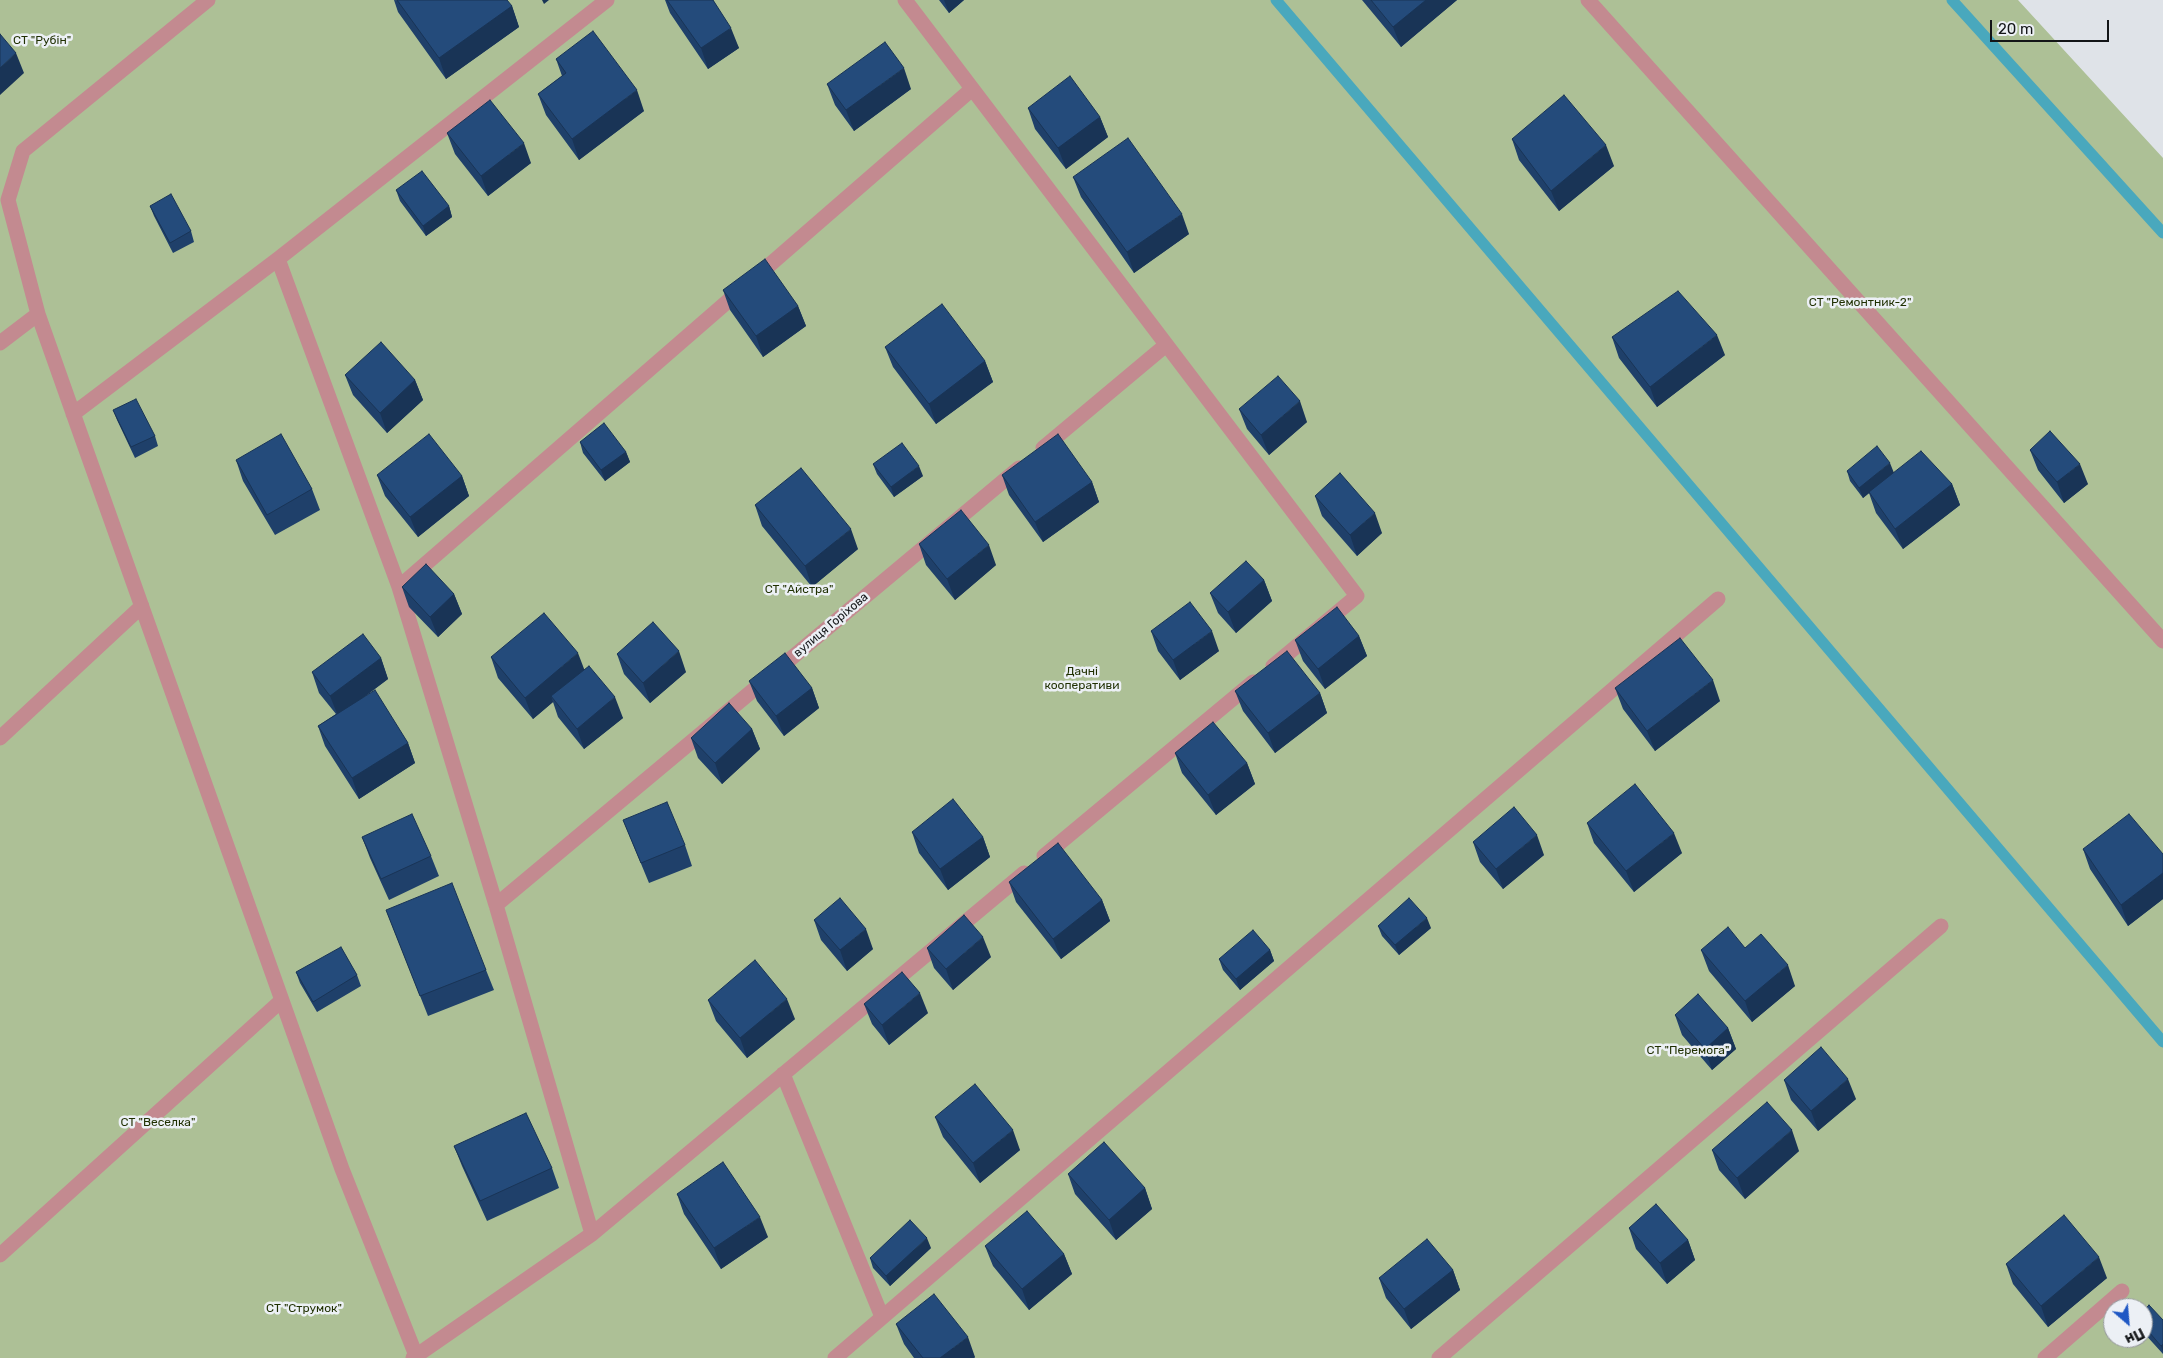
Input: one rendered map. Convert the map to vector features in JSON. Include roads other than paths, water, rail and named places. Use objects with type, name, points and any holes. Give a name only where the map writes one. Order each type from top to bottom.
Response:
[{"type":"street","points":[[208,0],[23,151],[8,200],[38,314],[73,414],[342,1169],[415,1357],[592,1234],[1356,596],[904,0]]},
{"type":"street","points":[[73,414],[278,259],[607,0]]},
{"type":"street","points":[[1588,0],[2163,641]]},
{"type":"street","points":[[399,588],[972,89]]},
{"type":"street","points":[[278,259],[399,588],[496,905],[592,1234]]},
{"type":"street","points":[[0,343],[38,314]]},
{"type":"street","name":"вулиця Горіхова","points":[[496,905],[1166,345]]},
{"type":"street","points":[[835,1358],[1718,599]]},
{"type":"street","points":[[0,738],[142,606]]},
{"type":"street","points":[[1439,1358],[1941,926]]},
{"type":"street","points":[[0,1254],[282,1000]]},
{"type":"street","points":[[783,1074],[882,1317]]},
{"type":"street","points":[[2045,1358],[2122,1291]]},
{"type":"waterway","points":[[1276,0],[2163,1042]]},
{"type":"waterway","points":[[1952,0],[2163,233]]},
{"type":"park label","name":"СТ \"Рубін\"","points":[[42,41]]},
{"type":"park label","name":"СТ \"Ремонтник-2\"","points":[[1860,303]]},
{"type":"park label","name":"СТ \"Айстра\"","points":[[799,590]]},
{"type":"park label","name":"Дачні кооперативи","points":[[1082,679]]},
{"type":"park label","name":"СТ \"Перемога\"","points":[[1688,1051]]},
{"type":"park label","name":"СТ \"Веселка\"","points":[[158,1123]]},
{"type":"park label","name":"СТ \"Струмок\"","points":[[304,1309]]}]
